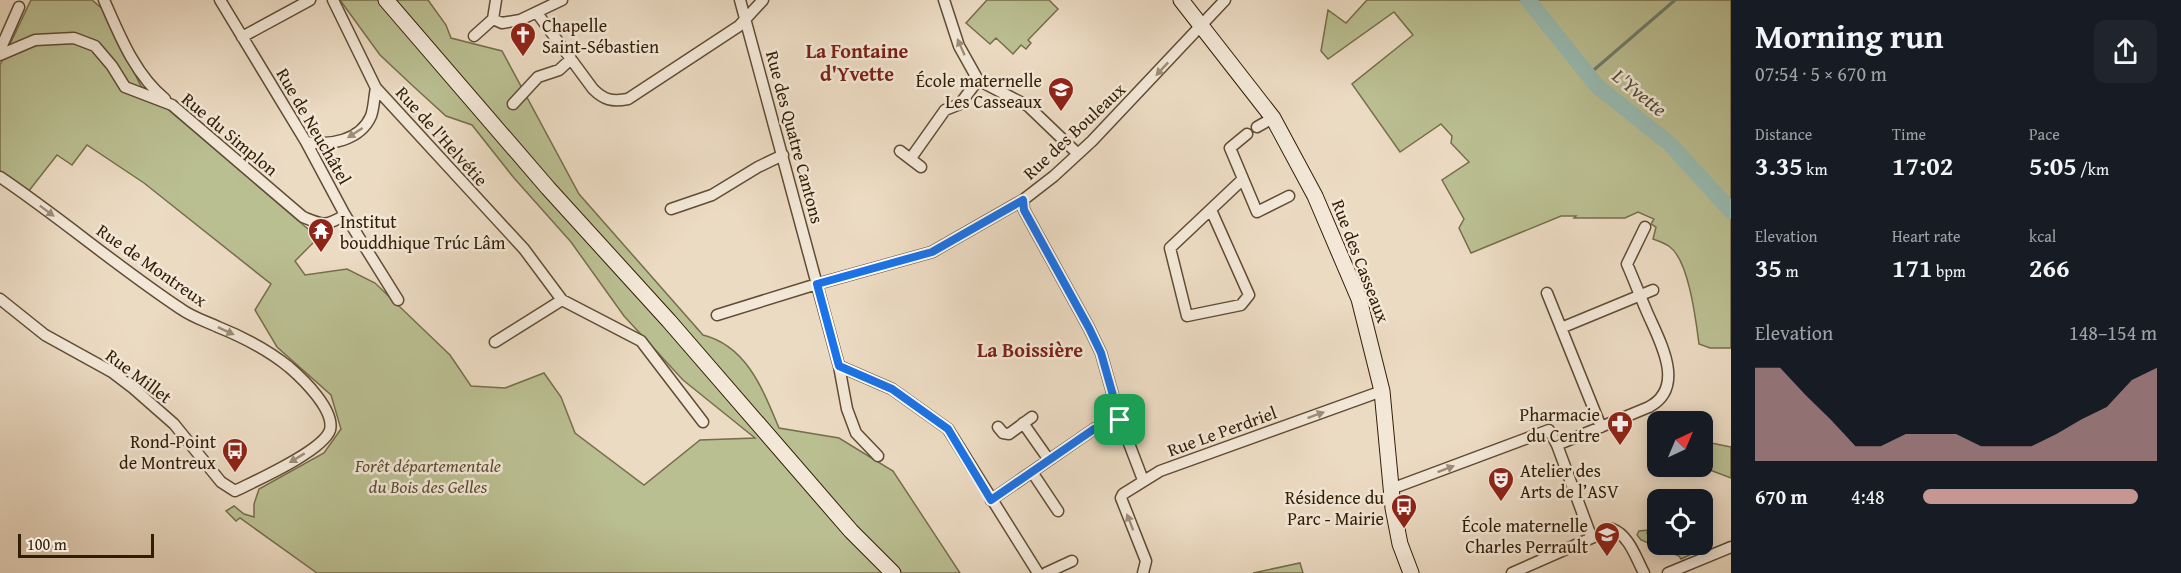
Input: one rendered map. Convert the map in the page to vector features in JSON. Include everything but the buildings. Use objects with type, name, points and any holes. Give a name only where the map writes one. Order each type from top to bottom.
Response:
[{"type":"main road","points":[[386,0],[548,188],[669,321],[852,531],[892,573]]},
{"type":"main road","name":"Rue des Casseaux","points":[[1181,0],[1273,118],[1315,196],[1359,299],[1382,391],[1391,489],[1400,544],[1411,573]]},
{"type":"street","points":[[104,0],[142,76],[172,105]]},
{"type":"street","name":"Rue de Neuchâtel","points":[[220,0],[306,142],[345,215],[398,300]]},
{"type":"street","points":[[242,37],[310,0]]},
{"type":"street","name":"Rue de l'Helvétie","points":[[333,0],[376,88],[524,249],[562,300],[641,341],[703,422]]},
{"type":"street","points":[[474,36],[493,20],[496,0]]},
{"type":"street","points":[[493,20],[502,24],[520,20],[562,0]]},
{"type":"street","name":"Rue des Quatre Cantons","points":[[740,0],[839,366],[847,409],[856,433],[878,456]]},
{"type":"street","points":[[537,13],[602,98],[615,101],[628,99],[722,37],[746,19],[763,0]]},
{"type":"street","points":[[944,0],[959,46],[978,80],[1028,106],[1078,154]]},
{"type":"street","name":"Rue des Bouleaux","points":[[717,315],[932,252],[1023,200],[1078,154],[1225,0]]},
{"type":"street","points":[[0,50],[19,7]]},
{"type":"street","name":"Rue du Simplon","points":[[0,55],[35,40],[74,38],[95,46],[112,66],[125,87],[172,105],[303,217],[322,225],[334,222],[345,215]]},
{"type":"street","points":[[513,104],[538,78],[559,70],[571,59]]},
{"type":"street","points":[[910,158],[945,110],[960,104],[978,80]]},
{"type":"street","points":[[306,142],[322,145],[345,140],[362,130],[371,115],[376,88]]},
{"type":"street","points":[[1257,127],[1273,118]]},
{"type":"street","points":[[1247,134],[1230,148],[1257,212],[1289,196]]},
{"type":"street","points":[[900,151],[921,167]]},
{"type":"street","points":[[671,209],[712,195],[758,167],[783,155]]},
{"type":"street","name":"Rue de Montreux","points":[[0,177],[183,311],[279,359],[315,394],[325,407],[330,421],[330,429],[325,439],[292,461],[243,486]]},
{"type":"street","points":[[1211,210],[1250,295],[1240,305],[1188,316],[1170,248],[1243,179]]},
{"type":"street","points":[[1023,200],[1024,210],[1101,353],[1120,420],[1143,480]]},
{"type":"street","points":[[1557,445],[1657,402],[1663,396],[1668,380],[1668,366],[1663,347],[1627,264],[1645,226]]},
{"type":"street","points":[[1561,328],[1653,290]]},
{"type":"street","points":[[1547,293],[1601,427]]},
{"type":"street","name":"Rue Millet","points":[[0,298],[45,335],[112,372],[134,388],[174,424],[220,482],[235,490],[243,486]]},
{"type":"street","points":[[495,342],[562,300]]},
{"type":"street","points":[[839,366],[892,389],[939,422],[956,440],[1038,573]]},
{"type":"street","name":"Rue Le Perdriel","points":[[1143,573],[1146,561],[1121,498],[1123,494],[1142,485],[1143,480],[1160,471],[1382,391]]},
{"type":"street","points":[[998,427],[1003,433],[1009,434],[1028,420],[1049,460]]},
{"type":"street","points":[[991,500],[1094,429],[1120,420]]},
{"type":"street","points":[[1391,489],[1549,429],[1591,536]]},
{"type":"street","points":[[1032,472],[1058,511]]},
{"type":"street","points":[[1512,573],[1612,528],[1620,532],[1644,573]]},
{"type":"street","points":[[1668,573],[1731,547]]},
{"type":"street","points":[[1046,573],[1072,561]]},
{"type":"green space","name":"Forêt départementale du Bois des Gelles","points":[[31,0],[92,0],[106,12],[141,86],[308,229],[315,241],[295,261],[305,275],[347,269],[375,283],[450,355],[471,386],[505,388],[544,373],[561,397],[575,433],[644,485],[700,440],[755,438],[683,380],[624,316],[571,242],[514,178],[472,125],[446,116],[380,55],[340,0],[428,0],[446,25],[451,38],[502,51],[579,194],[703,335],[731,349],[742,359],[760,385],[779,428],[839,438],[893,471],[960,573],[317,573],[240,518],[236,521],[226,511],[234,506],[244,514],[254,517],[254,504],[259,489],[324,453],[341,429],[331,395],[277,347],[255,310],[271,284],[144,183],[87,145],[72,165],[57,155],[28,192],[0,175],[0,65]]},
{"type":"green space","points":[[987,0],[1049,0],[1058,9],[1028,40],[1031,43],[1026,49],[1021,45],[1013,54],[996,38],[990,44],[966,23]]},
{"type":"green space","points":[[1367,0],[1731,0],[1731,348],[1710,348],[1699,344],[1687,278],[1677,254],[1664,243],[1653,239],[1656,227],[1651,224],[1654,219],[1638,212],[1625,218],[1561,216],[1471,253],[1459,228],[1464,219],[1442,180],[1469,162],[1451,143],[1452,136],[1441,124],[1400,152],[1352,84],[1413,35],[1394,12],[1328,59],[1321,51],[1328,10],[1346,23]]},
{"type":"green space","points":[[1713,443],[1731,447],[1731,478],[1713,471]]},
{"type":"green space","points":[[1647,530],[1647,543],[1637,535],[1639,531]]},
{"type":"green space","points":[[1677,555],[1690,555],[1681,559]]},
{"type":"green space","points":[[1300,563],[1303,573],[1253,573]]},
{"type":"waterway","name":"L'Yvette","points":[[1528,0],[1598,87],[1670,144],[1731,211]]},
{"type":"waterway","points":[[1588,75],[1675,0]]},
{"type":"place","name":"Chapelle Saint-Sébastien","points":[[523,58]]},
{"type":"place","name":"École maternelle Les Casseaux","points":[[1061,113]]},
{"type":"place","name":"Institut bouddhique Trúc Lâm","points":[[321,254]]},
{"type":"place","name":"Pharmacie du Centre","points":[[1620,447]]},
{"type":"place","name":"Rond-Point de Montreux","points":[[235,474]]},
{"type":"place","name":"Atelier des Arts de l’ASV","points":[[1501,503]]},
{"type":"place","name":"Résidence du Parc - Mairie","points":[[1404,530]]},
{"type":"place","name":"École maternelle Charles Perrault","points":[[1607,558]]},
{"type":"district","name":"La Fontaine d'Yvette","points":[[857,62]]},
{"type":"district","name":"La Boissière","points":[[1030,349]]},
{"type":"route","points":[[1023,200],[1024,210],[1101,353],[1120,420],[1094,429],[991,500],[948,429],[892,389],[839,366],[817,284],[932,252],[1023,200]]}]
